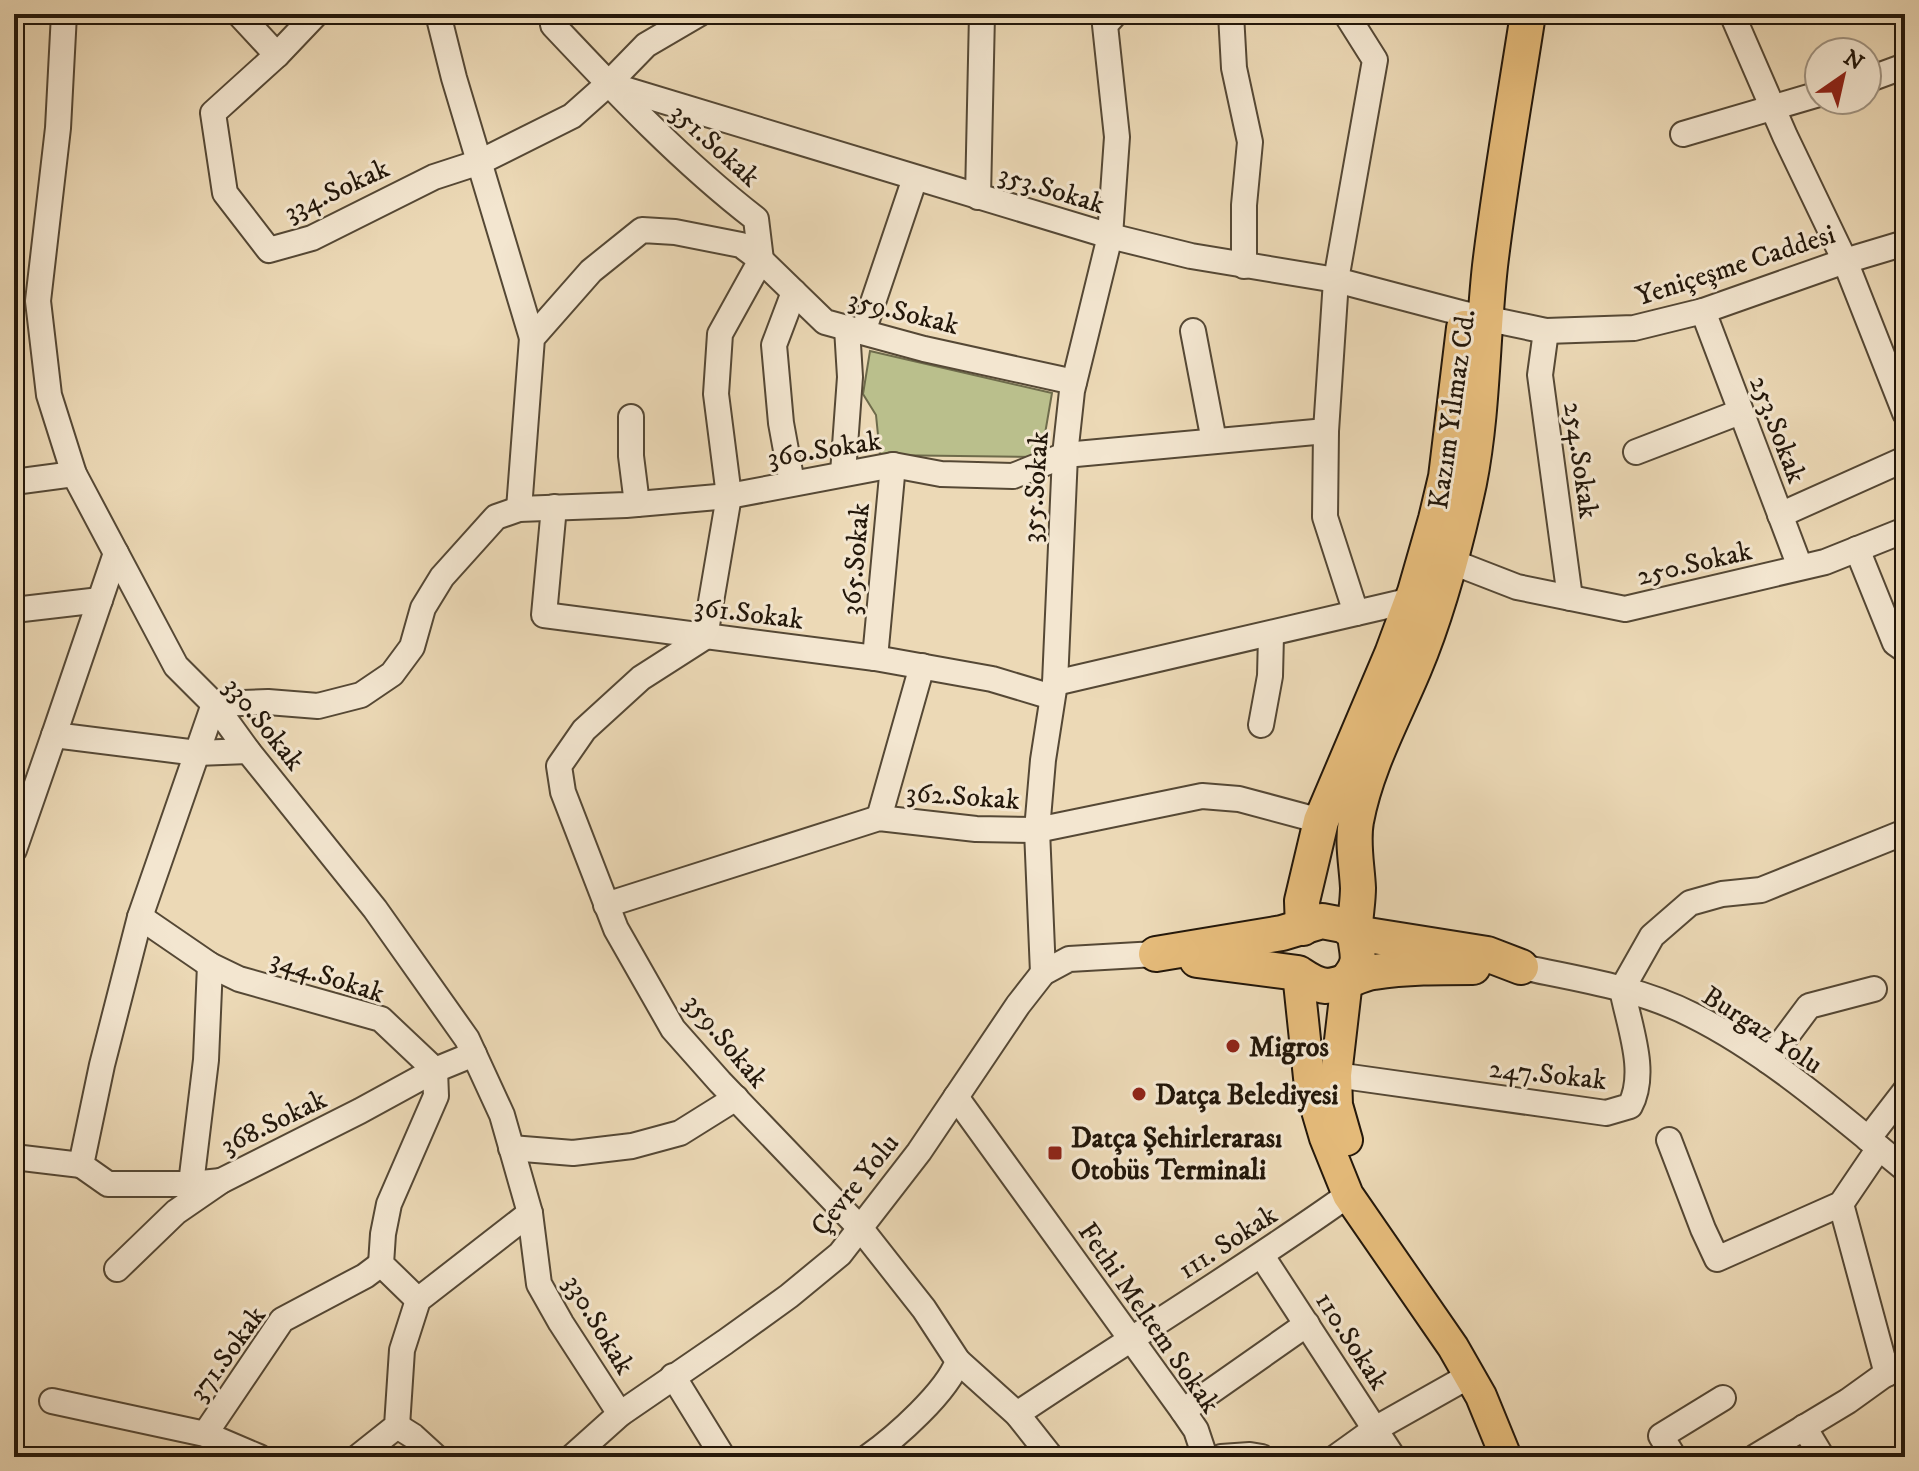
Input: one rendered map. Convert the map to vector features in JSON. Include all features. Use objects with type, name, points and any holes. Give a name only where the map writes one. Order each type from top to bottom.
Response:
[{"type":"highway","name":"Kazım Yılmaz Cd.","points":[[1355,933],[1358,885],[1355,825],[1361,798],[1377,752],[1415,666],[1450,561],[1469,481],[1476,317],[1505,14]]},
{"type":"highway","name":"Kazım Yılmaz Cd.","points":[[1303,928],[1302,901],[1321,821],[1412,600],[1446,477],[1476,317],[1490,268],[1528,14]]},
{"type":"highway","points":[[1156,954],[1333,921],[1355,933],[1487,954],[1521,967]]},
{"type":"highway","points":[[1298,973],[1294,948],[1303,928]]},
{"type":"highway","points":[[1347,980],[1358,963],[1355,933]]},
{"type":"highway","points":[[1156,954],[1298,973],[1312,983],[1323,986],[1391,969],[1521,967]]},
{"type":"main road","points":[[1298,973],[1310,1087],[1325,1138],[1348,1195],[1453,1347],[1481,1396],[1506,1457]]},
{"type":"main road","points":[[1347,980],[1336,1075],[1337,1105],[1353,1161],[1369,1192],[1478,1354],[1503,1400],[1528,1457]]},
{"type":"street","name":"330.Sokak","points":[[64,14],[58,128],[38,301],[49,395],[74,474],[176,666],[214,704],[375,909],[467,1039],[502,1115],[530,1213],[539,1284],[620,1414]]},
{"type":"street","points":[[244,17],[277,55],[316,14]]},
{"type":"street","points":[[81,1165],[102,1065],[140,917],[214,704],[268,702],[318,706],[361,695],[392,674],[412,647],[423,608],[442,577],[496,517],[519,509],[532,338],[509,268],[438,14]]},
{"type":"street","name":"351.Sokak","points":[[552,14],[553,25],[608,84],[704,179],[756,219],[761,260]]},
{"type":"street","points":[[480,162],[572,116],[646,45],[699,14]]},
{"type":"street","points":[[978,197],[982,14]]},
{"type":"street","name":"355.Sokak","points":[[1043,973],[1037,830],[1053,690],[1065,455],[1074,382],[1110,236],[1117,137],[1105,25],[1115,14]]},
{"type":"street","points":[[1231,14],[1234,68],[1250,142],[1244,205],[1244,266]]},
{"type":"street","points":[[1346,14],[1375,60],[1336,280],[1326,431],[1325,517],[1356,613]]},
{"type":"street","points":[[1732,14],[1845,261],[1905,413]]},
{"type":"street","name":"334.Sokak","points":[[277,55],[213,113],[225,193],[269,250],[312,238],[434,177],[480,162]]},
{"type":"street","points":[[1883,74],[1905,66]]},
{"type":"street","name":"353.Sokak","points":[[608,84],[1110,236],[1244,266],[1336,280],[1476,317]]},
{"type":"street","points":[[1683,134],[1803,98]]},
{"type":"street","points":[[843,473],[855,330],[915,178]]},
{"type":"street","name":"359.Sokak","points":[[532,338],[591,271],[642,230],[675,232],[741,245],[761,260],[825,322],[924,349],[1074,382]]},
{"type":"street","name":"Yeniçeşme Caddesi","points":[[1476,317],[1546,331],[1634,328],[1703,311],[1905,243]]},
{"type":"street","points":[[705,637],[729,496],[716,394],[720,334],[761,260]]},
{"type":"street","points":[[792,483],[781,423],[774,345],[794,292]]},
{"type":"street","name":"253.Sokak","points":[[1703,311],[1800,567]]},
{"type":"street","points":[[1193,331],[1214,441]]},
{"type":"street","name":"254.Sokak","points":[[1546,331],[1540,375],[1570,598]]},
{"type":"street","points":[[1636,452],[1740,412]]},
{"type":"street","points":[[631,417],[631,456],[637,504]]},
{"type":"street","name":"360.Sokak","points":[[519,509],[729,496],[893,465],[941,474],[1013,476],[1065,455],[1326,431]]},
{"type":"street","points":[[1780,515],[1905,459]]},
{"type":"street","name":"365.Sokak","points":[[875,658],[893,465]]},
{"type":"street","points":[[14,482],[74,474]]},
{"type":"street","name":"361.Sokak","points":[[554,507],[544,615],[875,658],[1053,690],[1412,600]]},
{"type":"street","name":"250.Sokak","points":[[1450,561],[1517,587],[1625,609],[1825,562],[1905,530]]},
{"type":"street","points":[[1857,549],[1895,643],[1905,650]]},
{"type":"street","points":[[14,850],[116,553]]},
{"type":"street","points":[[14,610],[100,600]]},
{"type":"street","points":[[1261,725],[1270,676],[1271,635]]},
{"type":"street","name":"359.Sokak","points":[[705,637],[641,678],[584,730],[559,766],[563,792],[616,929],[673,1029],[861,1229],[924,1309],[958,1361],[1017,1414],[1051,1457]]},
{"type":"street","points":[[879,818],[922,666]]},
{"type":"street","points":[[54,735],[197,753],[248,751]]},
{"type":"street","name":"362.Sokak","points":[[606,905],[879,818],[976,829],[1037,830],[1202,796],[1239,799],[1321,821]]},
{"type":"street","points":[[1622,989],[1652,936],[1690,903],[1722,894],[1761,890],[1905,832]]},
{"type":"street","name":"344.Sokak","points":[[140,917],[210,965],[239,979],[381,1019],[435,1070]]},
{"type":"street","points":[[1043,973],[1069,959],[1156,954]]},
{"type":"street","points":[[191,1184],[206,1060],[210,965]]},
{"type":"street","name":"Burgaz Yolu","points":[[1521,967],[1622,989],[1692,1014],[1768,1061],[1905,1169]]},
{"type":"street","name":"Çevre Yolu","points":[[574,1456],[620,1414],[789,1296],[840,1254],[919,1152],[1043,973]]},
{"type":"street","name":"247.Sokak","points":[[1336,1075],[1606,1113],[1630,1106],[1637,1093],[1639,1078],[1622,989]]},
{"type":"street","points":[[1768,1061],[1809,1006],[1874,989]]},
{"type":"street","name":"368.Sokak","points":[[117,1269],[176,1212],[221,1181],[435,1070],[474,1054]]},
{"type":"street","points":[[418,1300],[381,1264],[383,1234],[389,1204],[436,1096],[435,1070]]},
{"type":"street","points":[[1669,1140],[1717,1259],[1841,1204],[1905,1091]]},
{"type":"street","name":"Fethi Meltem Sokak","points":[[956,1097],[1183,1411],[1196,1430],[1205,1457]]},
{"type":"street","points":[[511,1148],[573,1153],[632,1146],[680,1133],[736,1098]]},
{"type":"street","points":[[14,1157],[81,1165],[108,1184],[221,1181]]},
{"type":"street","name":"111. Sokak","points":[[1017,1414],[1131,1337],[1262,1256],[1348,1195]]},
{"type":"street","points":[[1755,1457],[1896,1367],[1841,1204]]},
{"type":"street","points":[[358,1457],[397,1426],[402,1350],[418,1300],[530,1213]]},
{"type":"street","name":"110.Sokak","points":[[1262,1256],[1391,1457]]},
{"type":"street","name":"371.Sokak","points":[[205,1434],[282,1320],[365,1276],[381,1264]]},
{"type":"street","points":[[1183,1411],[1307,1324]]},
{"type":"street","points":[[868,1457],[892,1440],[953,1376],[958,1361]]},
{"type":"street","points":[[673,1376],[723,1457]]},
{"type":"street","points":[[1336,1457],[1375,1429],[1469,1376]]},
{"type":"street","points":[[1674,1457],[1661,1436],[1723,1398]]},
{"type":"street","points":[[52,1401],[205,1434],[259,1457]]},
{"type":"street","points":[[397,1426],[436,1457]]},
{"type":"street","points":[[1804,1427],[1822,1457]]},
{"type":"street","points":[[1221,1457],[1262,1457]]},
{"type":"green space","points":[[870,351],[1052,393],[1041,457],[880,455],[876,415],[863,394]]},
{"type":"place","name":"Migros","points":[[1233,1046]]},
{"type":"place","name":"Datça Belediyesi","points":[[1139,1094]]},
{"type":"place","name":"Datça Şehirlerarası Otobüs Terminali","points":[[1055,1153]]}]
